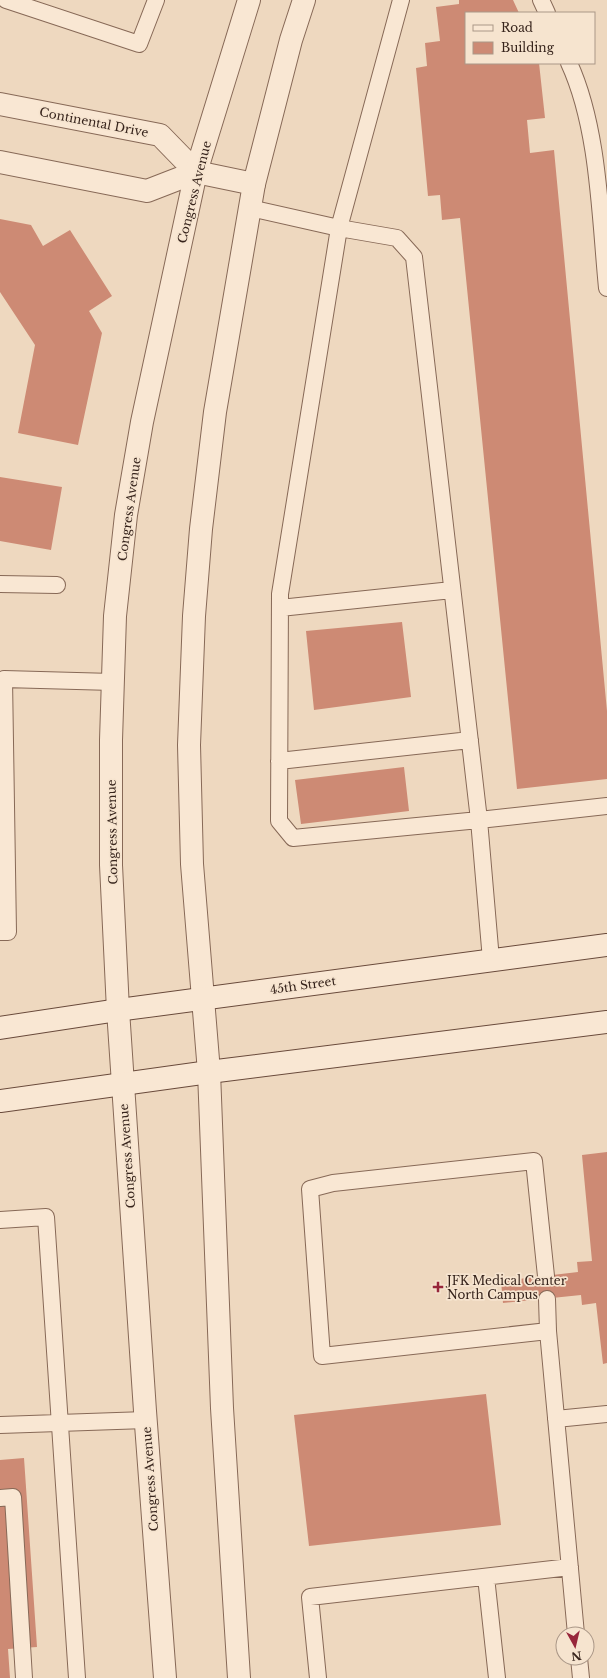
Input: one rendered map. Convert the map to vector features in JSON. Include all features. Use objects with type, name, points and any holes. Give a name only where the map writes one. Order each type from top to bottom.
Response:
[{"type":"street","name":"Congress Avenue","points":[[165,1678],[122,1085],[111,865],[111,740],[115,616],[126,515],[138,445],[196,172],[249,0]]},
{"type":"street","points":[[239,1678],[222,1408],[209,1072],[192,864],[189,745],[194,616],[201,529],[211,439],[254,184],[291,40],[304,0]]},
{"type":"street","name":"Continental Drive","points":[[0,104],[160,135],[196,172]]},
{"type":"street","points":[[0,162],[147,191],[196,172],[254,184]]},
{"type":"street","name":"45th Street","points":[[0,1028],[203,998],[607,945]]},
{"type":"street","points":[[0,1102],[209,1072],[607,1022]]},
{"type":"street","points":[[160,1618],[179,1678]]},
{"type":"lane","points":[[6,0],[139,44],[156,0]]},
{"type":"lane","points":[[401,0],[339,228],[280,594],[279,821],[293,838],[607,806]]},
{"type":"lane","points":[[541,0],[547,12]]},
{"type":"lane","points":[[570,64],[578,82],[594,147],[607,288]]},
{"type":"lane","points":[[250,208],[339,228],[397,238],[414,257],[479,820],[491,960]]},
{"type":"lane","points":[[0,584],[57,585]]},
{"type":"lane","points":[[280,608],[452,590]]},
{"type":"lane","points":[[0,932],[8,932],[2,679],[113,682]]},
{"type":"lane","points":[[279,761],[470,740]]},
{"type":"lane","points":[[546,1276],[534,1162],[333,1183],[310,1189],[322,1356],[548,1331]]},
{"type":"lane","points":[[0,1220],[46,1217],[77,1678]]},
{"type":"lane","points":[[547,1298],[548,1331],[575,1626]]},
{"type":"lane","points":[[556,1419],[607,1414]]},
{"type":"lane","points":[[0,1425],[146,1420]]},
{"type":"lane","points":[[0,1498],[13,1497],[24,1678]]},
{"type":"lane","points":[[318,1678],[310,1597],[570,1568]]},
{"type":"lane","points":[[486,1578],[498,1678]]},
{"type":"lane","points":[[579,1666],[580,1678]]},
{"type":"building","points":[[459,0],[513,0],[519,12],[465,12],[465,64],[539,64],[545,118],[527,120],[530,153],[554,150],[607,711],[607,779],[517,789],[460,218],[442,220],[440,195],[428,196],[416,68],[427,66],[425,43],[440,41],[436,7],[459,4]]},
{"type":"building","points":[[0,219],[31,225],[43,246],[70,230],[112,296],[89,311],[102,333],[78,445],[18,433],[35,345],[0,292]]},
{"type":"building","points":[[0,477],[62,487],[51,550],[0,541]]},
{"type":"building","points":[[402,622],[411,697],[314,710],[306,631]]},
{"type":"building","points":[[404,767],[409,811],[301,824],[295,780]]},
{"type":"building","points":[[607,1152],[607,1363],[603,1364],[596,1303],[582,1305],[581,1295],[503,1303],[501,1281],[578,1272],[577,1262],[592,1261],[582,1155]]},
{"type":"building","points":[[486,1394],[501,1525],[309,1546],[294,1415]]},
{"type":"building","points":[[24,1458],[37,1647],[8,1649],[10,1678],[0,1678],[0,1460]]},
{"type":"place","name":"JFK Medical Center North Campus","points":[[438,1287]]}]
